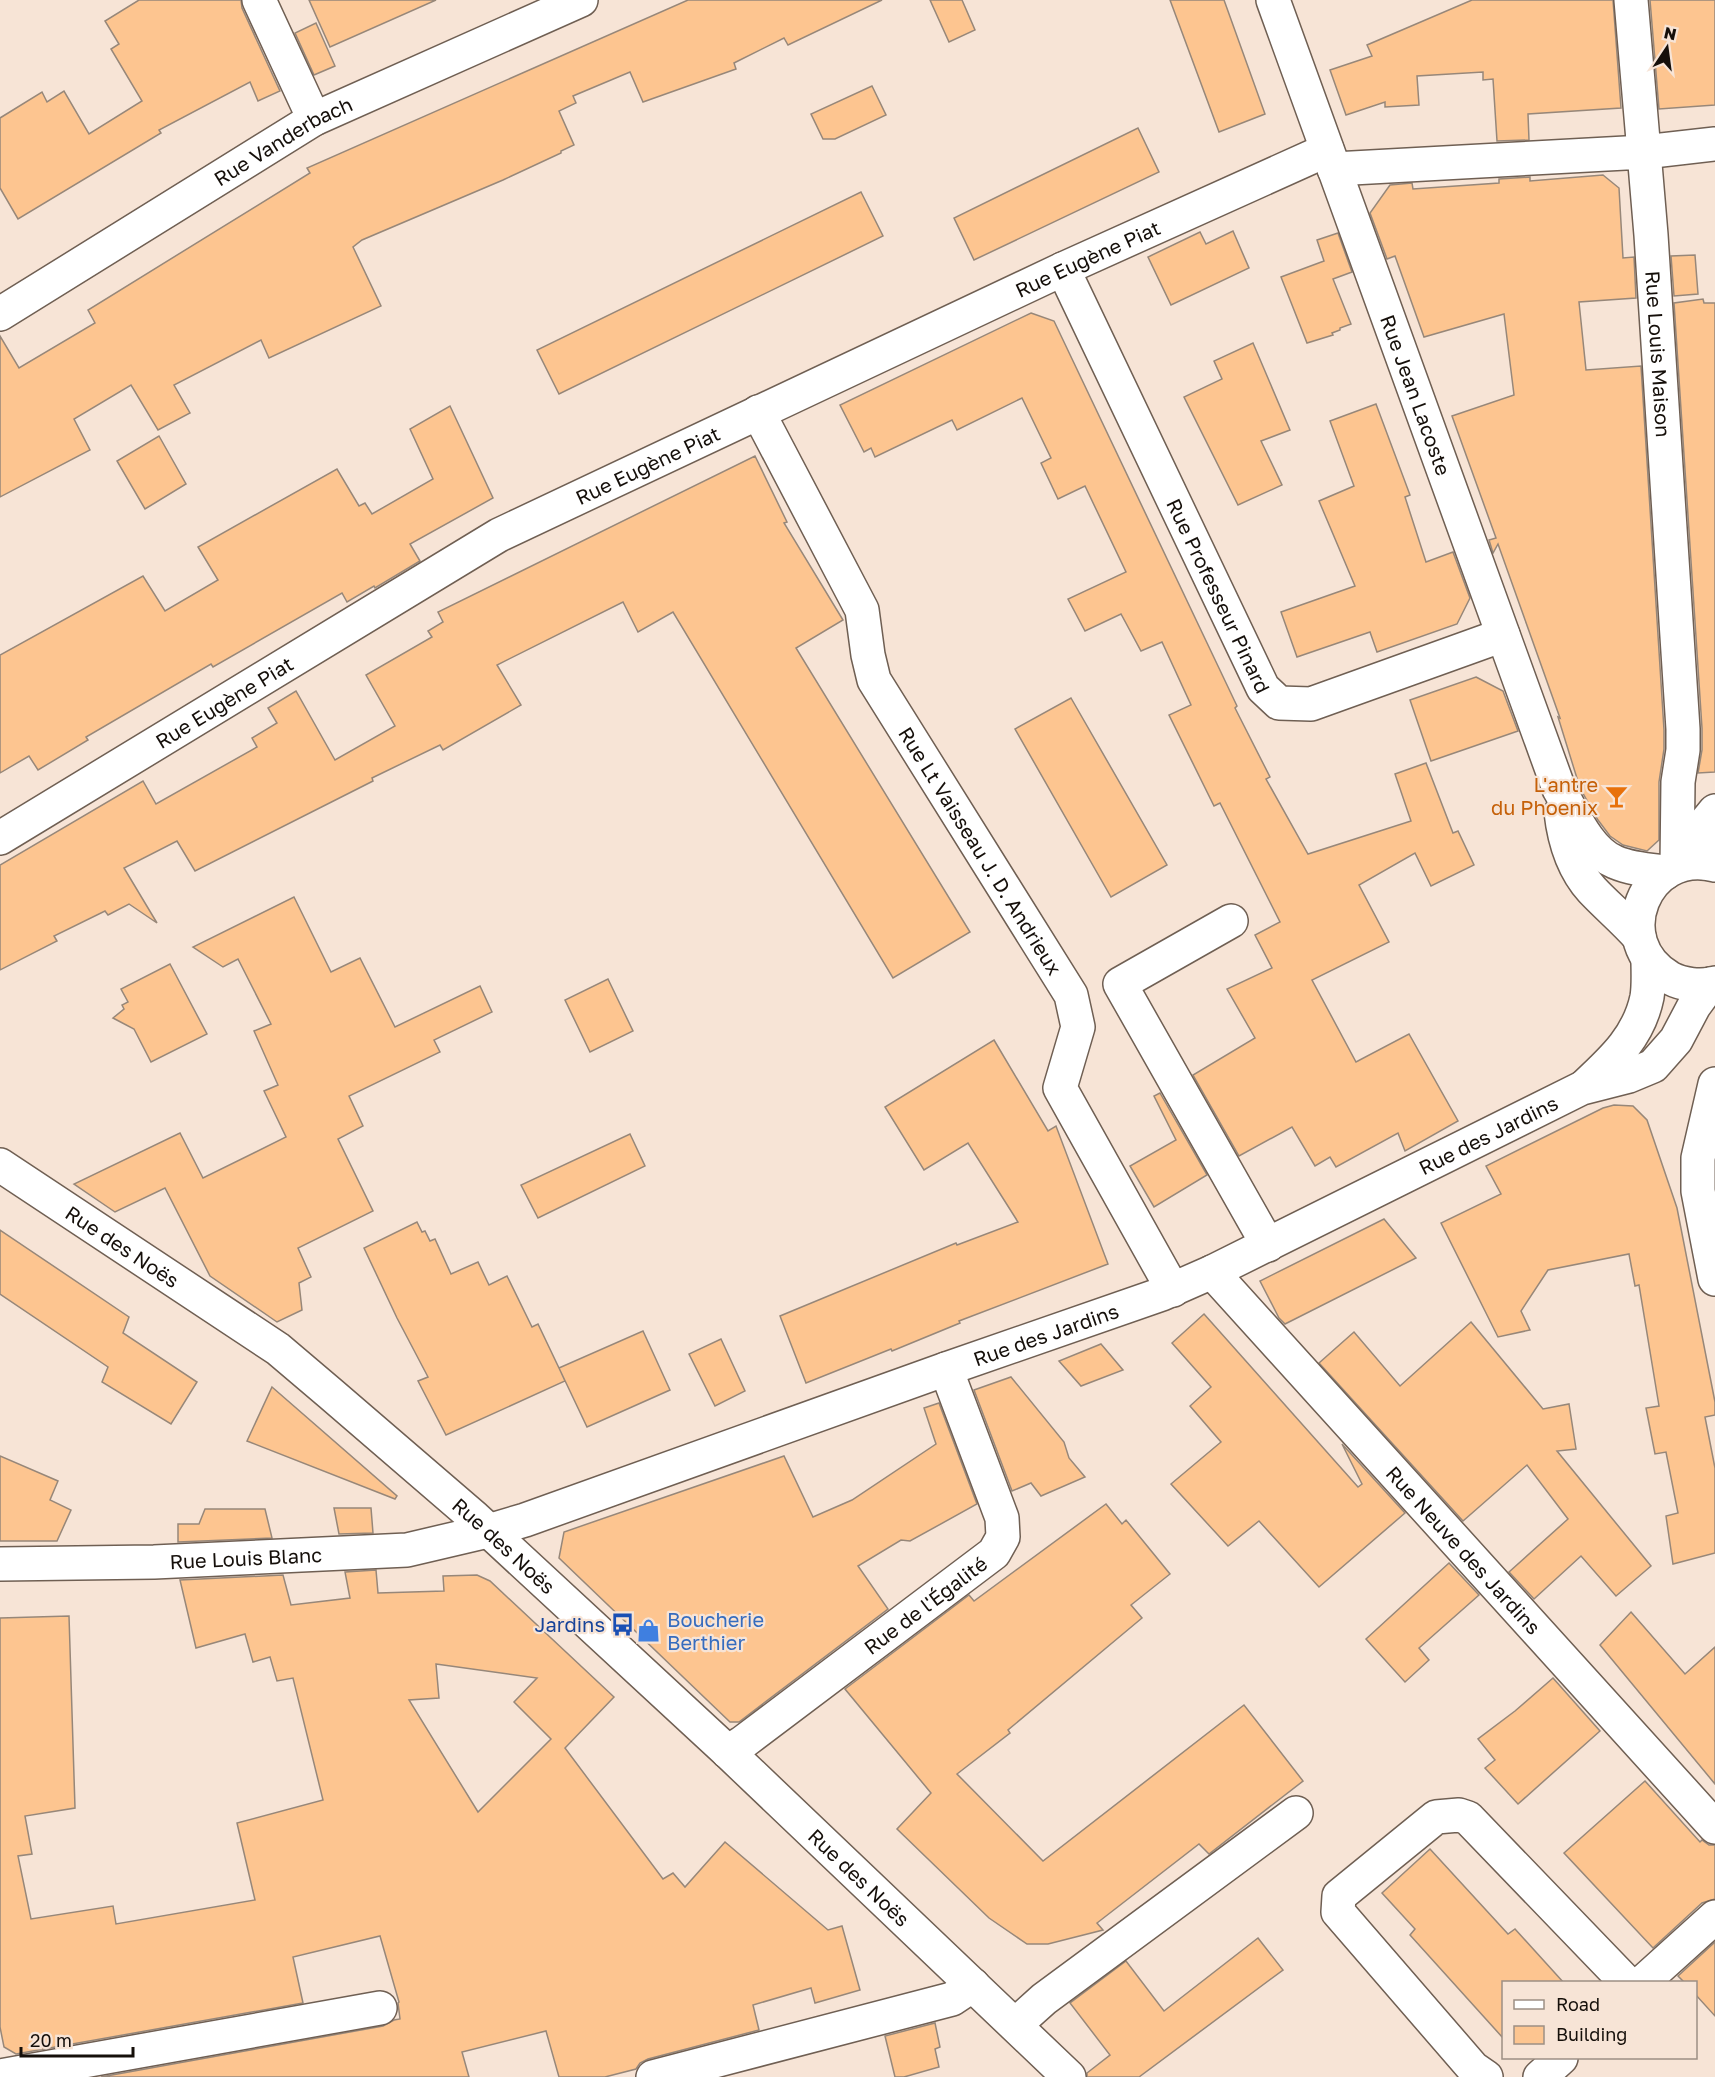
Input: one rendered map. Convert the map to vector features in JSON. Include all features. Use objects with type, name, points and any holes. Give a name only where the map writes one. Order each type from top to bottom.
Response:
[{"type":"street","points":[[259,0],[314,119]]},
{"type":"street","name":"Rue Vanderbach","points":[[0,314],[314,119],[581,0]]},
{"type":"street","name":"Rue Jean Lacoste","points":[[1273,0],[1559,789],[1593,845],[1614,862],[1637,869],[1691,867]]},
{"type":"street","name":"Rue Louis Maison","points":[[1631,0],[1651,235],[1683,729],[1683,750],[1678,782],[1691,867]]},
{"type":"street","points":[[1330,160],[1644,152],[1715,144]]},
{"type":"street","name":"Rue Eugène Piat","points":[[0,838],[499,535],[1063,269],[1330,160]]},
{"type":"street","name":"Rue Professeur Pinard","points":[[1063,269],[1263,688],[1279,703],[1311,704],[1503,635]]},
{"type":"street","name":"Rue Lt Vaisseau J. D. Andrieux","points":[[758,412],[862,610],[874,680],[1071,995],[1078,1027],[1060,1088],[1173,1290]]},
{"type":"street","name":"Rue Jean Lacoste","points":[[1559,789],[1563,831],[1573,860],[1591,888],[1617,912],[1660,972],[1692,985],[1712,984]]},
{"type":"street","points":[[1691,867],[1706,822],[1715,811]]},
{"type":"street","name":"Rue des Jardins","points":[[1582,1088],[1620,1054],[1640,1020],[1647,995],[1643,947],[1637,918],[1642,900],[1652,884],[1691,867]]},
{"type":"street","points":[[1231,921],[1120,984],[1268,1245]]},
{"type":"street","name":"Rue des Jardins","points":[[488,1531],[1173,1290],[1582,1088],[1629,1076],[1653,1066],[1676,1040],[1694,1006],[1712,984]]},
{"type":"street","points":[[1715,1084],[1698,1158],[1698,1191],[1715,1280]]},
{"type":"street","name":"Rue des Noës","points":[[0,1165],[278,1349],[488,1531],[728,1752],[1069,2077]]},
{"type":"street","name":"Rue Neuve des Jardins","points":[[1212,1272],[1715,1827]]},
{"type":"street","name":"Rue de l'Égalité","points":[[728,1752],[994,1553],[1003,1537],[1002,1518],[946,1369]]},
{"type":"street","name":"Rue Louis Blanc","points":[[0,1564],[153,1562],[407,1550],[488,1531]]},
{"type":"street","points":[[1015,2025],[1054,1992],[1296,1813]]},
{"type":"street","points":[[1486,2077],[1473,2068],[1338,1912],[1339,1896],[1436,1817],[1459,1815],[1468,1818],[1624,1981]]},
{"type":"street","points":[[1645,1981],[1715,1917]]},
{"type":"street","points":[[652,2077],[952,1998],[973,1985]]},
{"type":"street","points":[[0,2076],[380,2008]]},
{"type":"street","points":[[1540,2077],[1560,2059]]},
{"type":"building","points":[[139,0],[241,0],[242,8],[280,91],[258,101],[250,82],[159,130],[161,133],[18,219],[0,188],[0,118],[42,92],[47,102],[64,91],[89,134],[142,101],[111,49],[119,44],[105,21]]},
{"type":"building","points":[[309,0],[436,0],[330,47]]},
{"type":"building","points":[[688,0],[882,0],[788,45],[784,38],[734,63],[736,69],[643,102],[630,72],[573,96],[576,103],[559,111],[574,145],[503,180],[362,240],[353,247],[381,306],[269,358],[261,340],[174,385],[190,413],[158,430],[131,385],[74,419],[90,450],[0,497],[0,336],[19,368],[95,323],[88,310],[310,173],[307,168]]},
{"type":"building","points":[[930,0],[962,0],[975,30],[949,42]]},
{"type":"building","points":[[1170,0],[1224,0],[1265,114],[1219,132]]},
{"type":"building","points":[[1472,0],[1613,0],[1621,108],[1528,114],[1529,140],[1497,141],[1493,79],[1483,80],[1483,72],[1417,76],[1419,105],[1385,107],[1385,102],[1346,115],[1330,70],[1372,56],[1367,45]]},
{"type":"building","points":[[1650,0],[1715,0],[1715,105],[1659,109]]},
{"type":"building","points":[[316,23],[335,66],[314,75],[295,33]]},
{"type":"building","points":[[872,86],[886,115],[835,139],[823,139],[811,114]]},
{"type":"building","points":[[1138,128],[1159,172],[974,260],[954,218]]},
{"type":"building","points":[[1603,175],[1619,188],[1623,258],[1634,257],[1636,298],[1579,302],[1586,370],[1641,366],[1664,730],[1664,749],[1659,782],[1659,840],[1647,851],[1623,845],[1610,836],[1580,788],[1558,717],[1560,718],[1498,544],[1493,553],[1489,540],[1496,538],[1452,416],[1514,395],[1504,314],[1424,337],[1395,256],[1387,259],[1370,213],[1390,185],[1412,183],[1413,189],[1499,183],[1499,179],[1530,177],[1530,181]]},
{"type":"building","points":[[861,192],[883,236],[559,394],[537,350]]},
{"type":"building","points":[[1233,231],[1249,268],[1171,305],[1148,257],[1200,232],[1206,244]]},
{"type":"building","points":[[1338,233],[1352,272],[1333,279],[1351,324],[1340,328],[1332,333],[1333,335],[1307,343],[1281,277],[1324,261],[1317,240]]},
{"type":"building","points":[[1695,255],[1698,294],[1674,296],[1671,256]]},
{"type":"building","points":[[1703,299],[1704,303],[1715,303],[1715,772],[1698,773],[1702,750],[1702,728],[1674,303]]},
{"type":"building","points":[[1031,313],[1054,321],[1237,706],[1235,708],[1270,777],[1266,779],[1308,854],[1411,821],[1395,774],[1426,763],[1453,833],[1458,831],[1474,865],[1431,886],[1415,853],[1359,885],[1389,942],[1312,980],[1356,1062],[1409,1034],[1458,1121],[1405,1151],[1398,1133],[1336,1167],[1330,1157],[1315,1166],[1292,1127],[1239,1156],[1193,1075],[1255,1038],[1227,989],[1272,968],[1255,935],[1280,922],[1220,803],[1214,806],[1169,715],[1191,705],[1162,642],[1141,651],[1121,614],[1085,631],[1068,599],[1126,572],[1085,486],[1058,499],[1041,463],[1051,458],[1022,398],[957,430],[952,420],[875,457],[871,448],[864,452],[840,405]]},
{"type":"building","points":[[1253,343],[1290,430],[1261,441],[1282,485],[1238,505],[1184,397],[1222,379],[1214,361]]},
{"type":"building","points":[[1376,404],[1410,495],[1405,497],[1426,562],[1453,552],[1470,598],[1457,624],[1377,652],[1370,632],[1297,657],[1281,612],[1355,586],[1319,501],[1354,486],[1330,421]]},
{"type":"building","points":[[450,406],[493,498],[410,544],[420,561],[347,602],[342,593],[213,667],[211,664],[86,737],[88,740],[38,770],[29,756],[0,773],[0,655],[143,576],[165,611],[218,580],[198,547],[337,469],[359,506],[365,503],[372,514],[433,479],[410,429]]},
{"type":"building","points":[[159,436],[186,484],[145,509],[117,461]]},
{"type":"building","points":[[755,456],[787,522],[784,523],[843,620],[796,648],[970,932],[893,978],[673,612],[638,632],[623,602],[497,665],[521,705],[443,750],[440,745],[372,778],[373,781],[195,871],[177,841],[124,868],[157,923],[129,904],[108,915],[105,911],[54,936],[57,941],[0,970],[0,865],[143,781],[156,804],[257,747],[252,738],[277,723],[268,708],[296,691],[335,760],[395,726],[366,675],[432,637],[428,631],[443,622],[438,612]]},
{"type":"building","points":[[1476,677],[1503,691],[1518,731],[1431,761],[1410,700]]},
{"type":"building","points":[[1071,698],[1167,865],[1111,897],[1015,729]]},
{"type":"building","points":[[294,897],[331,972],[360,958],[395,1027],[480,986],[492,1012],[434,1040],[440,1052],[349,1096],[363,1126],[338,1139],[373,1211],[298,1248],[311,1277],[299,1283],[302,1310],[277,1322],[210,1276],[165,1188],[115,1212],[74,1184],[180,1133],[203,1178],[286,1137],[264,1091],[278,1085],[254,1031],[271,1024],[238,959],[223,967],[193,947]]},
{"type":"building","points":[[170,964],[207,1034],[151,1062],[134,1029],[113,1018],[124,1009],[122,1005],[128,1002],[121,989]]},
{"type":"building","points":[[608,979],[633,1031],[590,1052],[565,1000]]},
{"type":"building","points":[[994,1040],[1048,1131],[1056,1126],[1108,1264],[806,1383],[780,1316],[956,1243],[957,1245],[1018,1222],[968,1143],[924,1170],[885,1107]]},
{"type":"building","points":[[1160,1093],[1207,1175],[1154,1207],[1130,1166],[1176,1140],[1154,1096]]},
{"type":"building","points":[[1614,1105],[1633,1106],[1647,1120],[1677,1208],[1715,1402],[1715,1415],[1705,1417],[1715,1468],[1715,1553],[1673,1564],[1666,1516],[1678,1513],[1666,1452],[1655,1454],[1646,1408],[1659,1406],[1639,1285],[1635,1286],[1629,1254],[1548,1270],[1521,1311],[1530,1330],[1498,1337],[1441,1223],[1501,1194],[1486,1166],[1603,1108]]},
{"type":"building","points":[[630,1134],[645,1166],[538,1218],[521,1185]]},
{"type":"building","points":[[1384,1219],[1416,1258],[1285,1324],[1279,1318],[1260,1281]]},
{"type":"building","points":[[417,1222],[430,1241],[435,1239],[451,1274],[478,1262],[489,1285],[507,1276],[532,1327],[538,1324],[565,1381],[446,1435],[418,1381],[428,1377],[364,1248]]},
{"type":"building","points":[[0,1230],[129,1317],[123,1333],[197,1382],[171,1424],[102,1382],[108,1367],[0,1294]]},
{"type":"building","points":[[1204,1314],[1358,1487],[1362,1484],[1342,1444],[1405,1513],[1319,1587],[1259,1521],[1228,1546],[1171,1484],[1221,1442],[1190,1406],[1211,1387],[1172,1343]]},
{"type":"building","points":[[1471,1322],[1543,1409],[1569,1404],[1576,1449],[1557,1451],[1651,1566],[1616,1596],[1581,1556],[1534,1599],[1509,1572],[1568,1519],[1527,1465],[1463,1521],[1319,1363],[1354,1332],[1400,1386]]},
{"type":"building","points":[[643,1331],[670,1390],[587,1427],[559,1368]]},
{"type":"building","points":[[721,1339],[745,1391],[715,1406],[689,1354]]},
{"type":"building","points":[[1101,1344],[1123,1370],[1081,1386],[1059,1361]]},
{"type":"building","points":[[1011,1377],[1064,1442],[1069,1458],[1085,1477],[1041,1496],[1031,1483],[1012,1491],[974,1390]]},
{"type":"building","points":[[272,1387],[397,1496],[395,1499],[247,1441]]},
{"type":"building","points":[[939,1403],[977,1504],[910,1541],[901,1540],[858,1566],[888,1609],[739,1722],[730,1722],[559,1558],[564,1532],[784,1456],[813,1517],[852,1500],[936,1444],[924,1408]]},
{"type":"building","points":[[0,1456],[58,1481],[50,1500],[71,1510],[57,1541],[0,1541]]},
{"type":"building","points":[[1106,1504],[1122,1524],[1126,1520],[1170,1574],[1131,1605],[1142,1618],[1008,1730],[1010,1733],[957,1774],[1043,1861],[1244,1705],[1303,1781],[1209,1854],[1199,1844],[1097,1923],[1103,1930],[1048,1944],[1027,1944],[989,1918],[897,1829],[931,1793],[845,1689],[969,1595],[974,1601]]},
{"type":"building","points":[[334,1508],[371,1508],[373,1533],[339,1534]]},
{"type":"building","points":[[205,1509],[265,1509],[272,1538],[178,1542],[178,1524],[199,1524]]},
{"type":"building","points":[[1449,1563],[1479,1595],[1419,1648],[1429,1660],[1405,1682],[1366,1639]]},
{"type":"building","points":[[376,1570],[378,1593],[444,1591],[443,1576],[477,1575],[490,1581],[614,1697],[565,1748],[663,1879],[673,1873],[685,1887],[725,1842],[828,1930],[842,1926],[860,1990],[815,2003],[811,1988],[753,2005],[759,2030],[648,2059],[640,2063],[636,2069],[605,2077],[559,2077],[546,2031],[462,2052],[469,2077],[101,2077],[383,2026],[400,2019],[399,2002],[380,1936],[293,1957],[303,2003],[16,2054],[4,2047],[0,2027],[0,1618],[69,1616],[75,1808],[25,1816],[32,1854],[18,1856],[31,1919],[113,1906],[116,1924],[255,1900],[237,1823],[323,1800],[293,1678],[277,1681],[270,1657],[253,1662],[245,1634],[196,1648],[180,1580],[283,1575],[291,1605],[350,1598],[345,1572]],"holes":[[[436,1664],[537,1678],[514,1702],[551,1739],[478,1812],[409,1700],[439,1698]]]},
{"type":"building","points":[[1631,1612],[1685,1674],[1715,1647],[1715,1784],[1600,1645]]},
{"type":"building","points":[[1553,1678],[1600,1731],[1518,1804],[1485,1768],[1495,1760],[1478,1739]]},
{"type":"building","points":[[1645,1781],[1700,1842],[1702,1840],[1709,1845],[1715,1845],[1715,1899],[1702,1903],[1653,1948],[1564,1853]]},
{"type":"building","points":[[1430,1849],[1508,1934],[1515,1929],[1562,1981],[1502,1981],[1502,2037],[1410,1935],[1415,1929],[1382,1893]]},
{"type":"building","points":[[1258,1938],[1283,1970],[1139,2077],[1087,2077],[1087,2073],[1110,2055],[1070,2003],[1126,1961],[1164,2011]]},
{"type":"building","points":[[1715,1942],[1715,2016],[1697,1996],[1697,1981],[1683,1981],[1678,1976]]},
{"type":"building","points":[[935,2023],[940,2047],[935,2049],[939,2067],[904,2077],[895,2077],[885,2036]]},
{"type":"place","name":"L'antre du Phoenix","points":[[1616,796]]},
{"type":"place","name":"Jardins","points":[[623,1624]]},
{"type":"place","name":"Boucherie Berthier","points":[[649,1631]]}]
